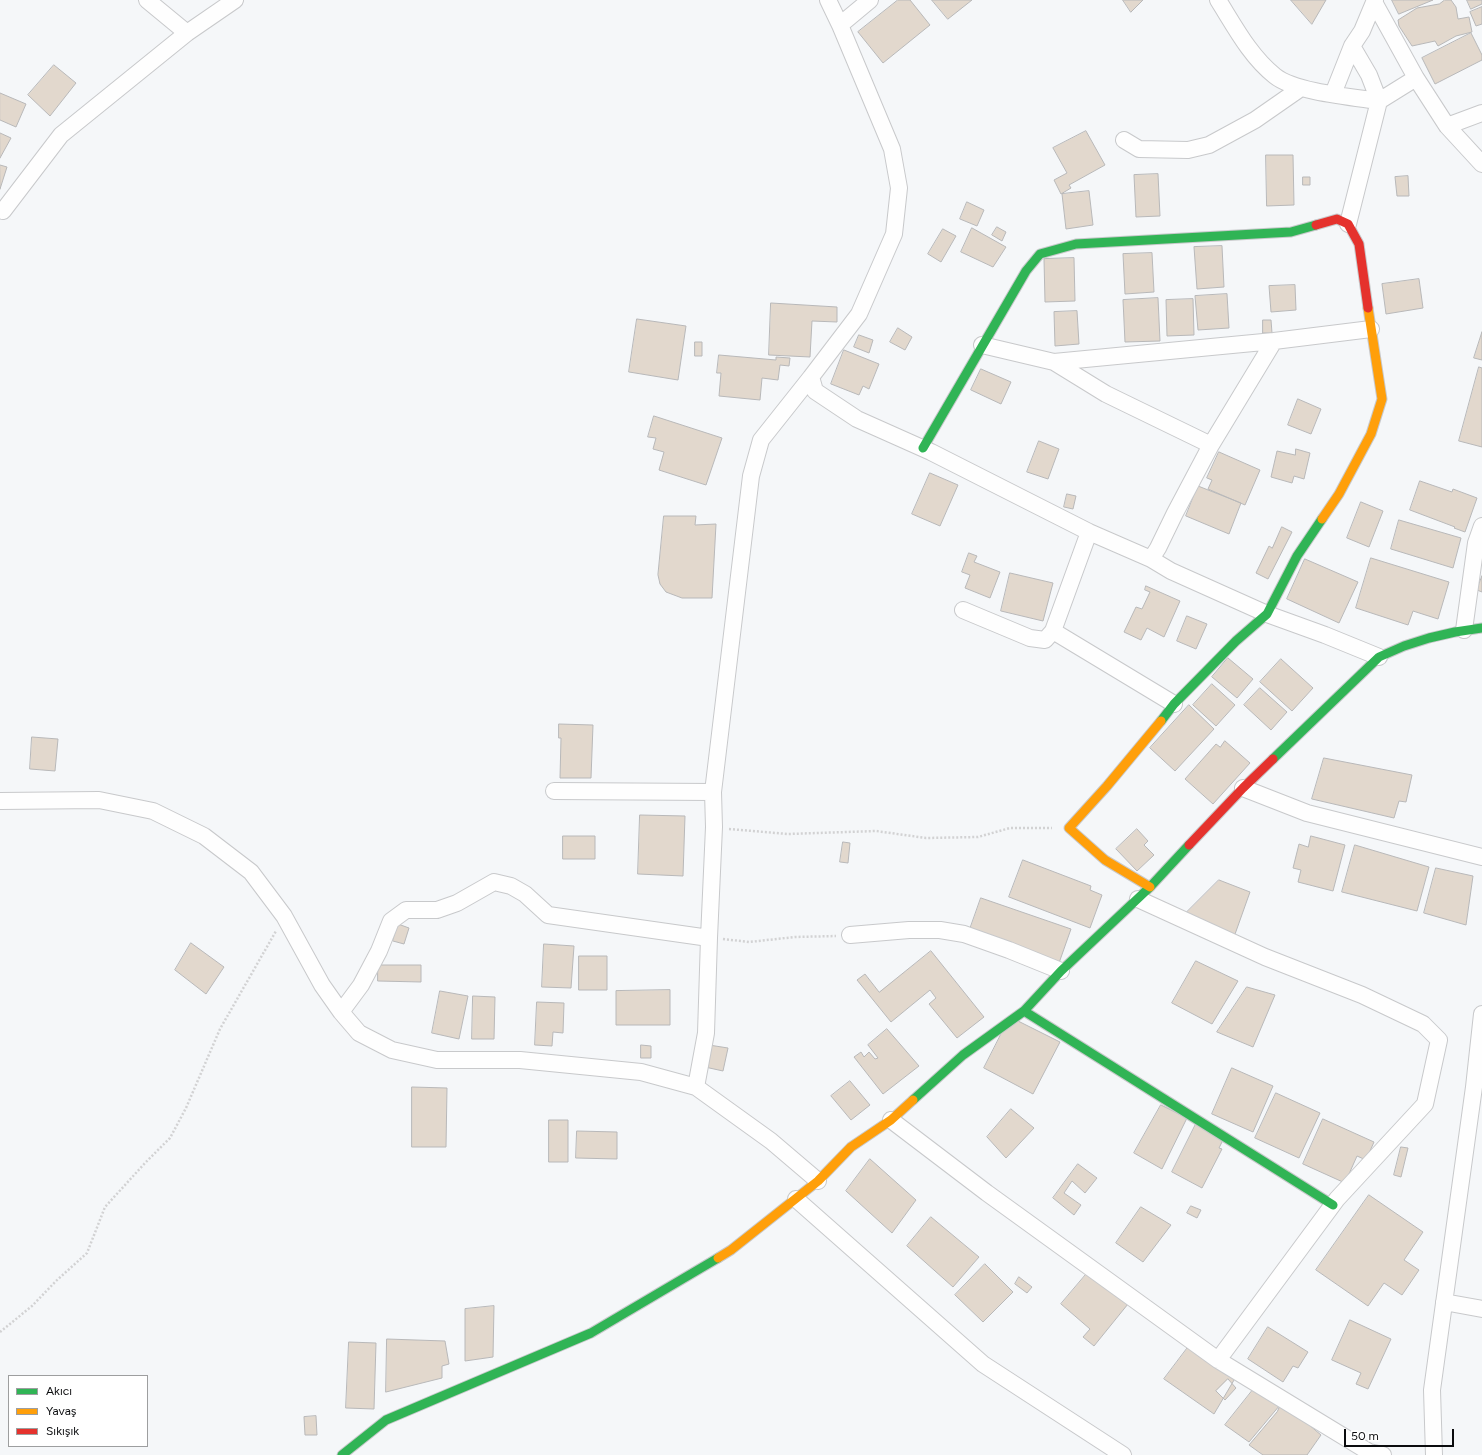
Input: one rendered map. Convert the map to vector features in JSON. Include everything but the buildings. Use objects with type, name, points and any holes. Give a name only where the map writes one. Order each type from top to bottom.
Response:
[{"type":"street","points":[[147,0],[187,33]]},
{"type":"street","points":[[1,212],[61,136],[187,33],[235,0]]},
{"type":"street","points":[[696,1087],[706,1033],[714,827],[713,792],[751,476],[761,440],[811,378],[859,314],[894,234],[899,188],[892,149],[828,0]]},
{"type":"street","points":[[840,25],[870,0]]},
{"type":"street","points":[[1218,0],[1250,52],[1276,77],[1301,88],[1379,101],[1416,78]]},
{"type":"street","points":[[1333,94],[1352,46],[1362,31],[1374,1]]},
{"type":"street","points":[[1374,1],[1416,78],[1447,126],[1482,164]]},
{"type":"street","points":[[1348,224],[1379,101],[1369,75],[1352,46]]},
{"type":"street","points":[[1124,140],[1139,150],[1188,150],[1210,145],[1255,120],[1301,88]]},
{"type":"street","points":[[1447,126],[1482,113]]},
{"type":"street","points":[[923,448],[1026,271],[1040,254],[1076,244],[1291,232],[1337,219],[1348,224],[1359,244],[1382,399],[1371,434],[1339,494],[1297,556],[1266,614],[1236,641],[1174,704],[1107,786],[1069,828],[1106,860],[1150,887]]},
{"type":"street","points":[[982,346],[1054,362],[1274,341],[1371,329]]},
{"type":"street","points":[[1151,559],[1211,445],[1274,341]]},
{"type":"street","points":[[1054,362],[1106,394],[1211,445]]},
{"type":"street","points":[[811,378],[815,391],[857,419],[923,448],[1089,532],[1151,559],[1171,571],[1266,614],[1325,635],[1379,657]]},
{"type":"street","points":[[1464,630],[1476,543],[1482,526]]},
{"type":"street","points":[[963,610],[1030,638],[1045,640],[1053,631],[1089,532]]},
{"type":"street","points":[[342,1455],[386,1420],[591,1333],[731,1250],[818,1181],[851,1147],[890,1120],[963,1055],[1024,1011],[1061,971],[1150,887],[1243,788],[1379,657],[1401,646],[1422,640],[1464,630],[1482,628]]},
{"type":"street","points":[[1053,631],[1174,704]]},
{"type":"street","points":[[1243,788],[1306,813],[1482,857]]},
{"type":"street","points":[[554,791],[713,792]]},
{"type":"street","points":[[0,801],[99,800],[153,811],[204,836],[251,872],[284,916],[322,985],[340,1012],[359,1033],[392,1050],[436,1060],[520,1060],[641,1072],[696,1087],[771,1141],[818,1181]]},
{"type":"street","points":[[340,1012],[361,985],[379,951],[391,921],[406,910],[437,910],[457,903],[494,882],[511,886],[525,894],[548,915],[709,938]]},
{"type":"street","points":[[1138,899],[1265,957],[1362,995],[1422,1024],[1439,1040],[1425,1104],[1334,1204],[1218,1360]]},
{"type":"street","points":[[850,935],[909,930],[940,930],[964,934],[1061,971]]},
{"type":"street","points":[[1024,1011],[1334,1204]]},
{"type":"street","points":[[1434,1455],[1432,1390],[1474,1087],[1482,1014]]},
{"type":"street","points":[[890,1120],[987,1194],[1218,1360],[1369,1452],[1383,1455]]},
{"type":"street","points":[[796,1199],[983,1364],[1122,1455]]},
{"type":"street","points":[[1444,1302],[1482,1309]]},
{"type":"path","points":[[714,827],[788,834],[876,831],[926,838],[978,838],[1010,828],[1069,828]]},
{"type":"path","points":[[0,1332],[32,1306],[56,1281],[88,1253],[105,1208],[144,1163],[170,1138],[186,1108],[220,1029],[284,916]]},
{"type":"path","points":[[709,938],[749,942],[795,937],[850,935]]},
{"type":"traffic: fast","points":[[923,448],[1026,271],[1040,254],[1076,244],[1291,232],[1316,225]]},
{"type":"traffic: fast","points":[[1161,721],[1174,704],[1236,641],[1267,614],[1297,556],[1322,519]]},
{"type":"traffic: fast","points":[[1273,759],[1379,657],[1404,646],[1429,638],[1482,628]]},
{"type":"traffic: fast","points":[[913,1100],[963,1055],[1024,1011],[1061,971],[1150,887],[1189,845]]},
{"type":"traffic: fast","points":[[1024,1011],[1333,1205]]},
{"type":"traffic: fast","points":[[342,1455],[386,1420],[591,1333],[718,1258]]},
{"type":"traffic: slow","points":[[1322,519],[1339,494],[1371,434],[1382,399],[1368,308]]},
{"type":"traffic: slow","points":[[1150,887],[1105,860],[1069,828],[1107,786],[1161,721]]},
{"type":"traffic: slow","points":[[718,1258],[731,1250],[818,1181],[851,1147],[891,1120],[913,1100]]},
{"type":"traffic: jam","points":[[1316,225],[1337,219],[1348,224],[1359,244],[1368,308]]},
{"type":"traffic: jam","points":[[1189,845],[1273,759]]}]
